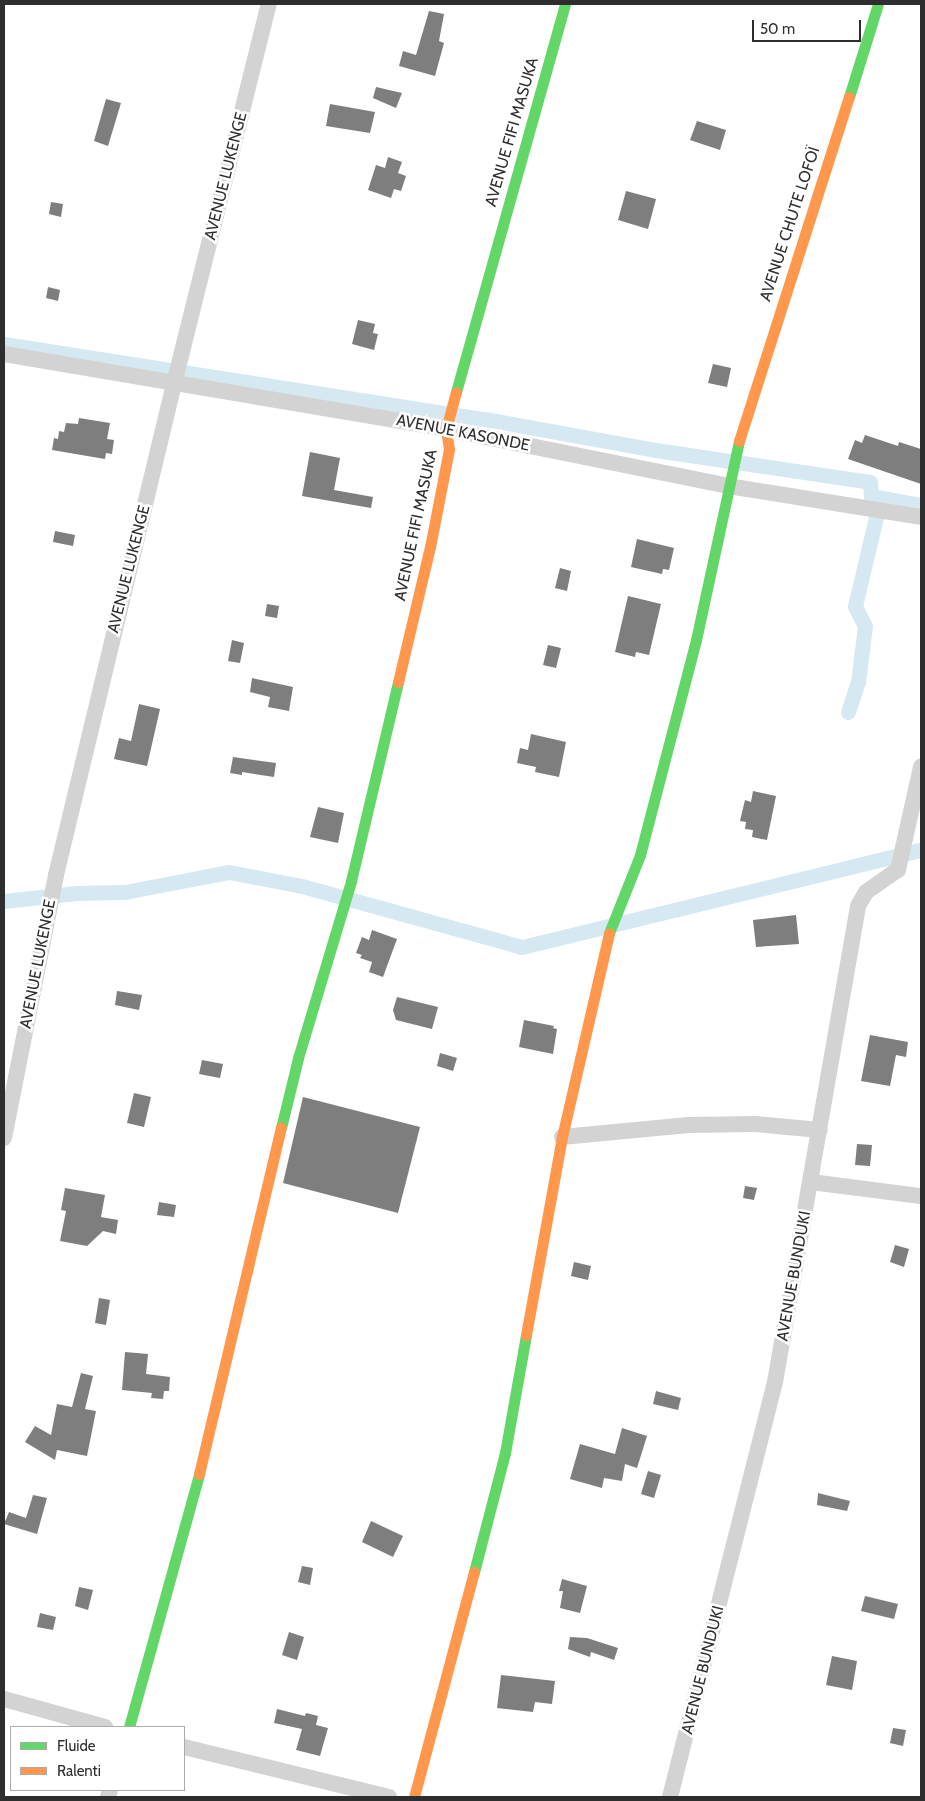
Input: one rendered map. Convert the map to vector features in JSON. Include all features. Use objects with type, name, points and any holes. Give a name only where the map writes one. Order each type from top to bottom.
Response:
[{"type":"street","name":"AVENUE LUKENGE","points":[[4,1138],[56,875],[174,384],[269,4]]},
{"type":"street","name":"AVENUE FIFI MASUKA","points":[[129,1726],[204,1455],[298,1058],[351,881],[430,547],[449,449],[446,428],[565,4]]},
{"type":"street","name":"AVENUE CHUTE LOFOÏ","points":[[414,1797],[506,1453],[562,1137],[609,932],[640,855],[696,640],[735,454],[878,4]]},
{"type":"street","name":"AVENUE KASONDE","points":[[4,354],[174,384],[446,428],[921,517]]},
{"type":"street","name":"AVENUE BUNDUKI","points":[[670,1797],[775,1382],[858,906],[866,892],[898,870],[921,767]]},
{"type":"street","points":[[562,1137],[688,1125],[755,1124],[820,1130]]},
{"type":"street","points":[[811,1182],[921,1196]]},
{"type":"street","points":[[4,1699],[101,1726]]},
{"type":"street","points":[[185,1748],[389,1797]]},
{"type":"building","points":[[429,11],[444,14],[439,41],[444,43],[435,76],[399,66],[403,51],[416,55]]},
{"type":"building","points":[[376,87],[402,93],[396,108],[373,98]]},
{"type":"building","points":[[106,99],[121,103],[108,146],[94,141]]},
{"type":"building","points":[[330,104],[375,112],[370,133],[326,126]]},
{"type":"building","points":[[697,121],[726,130],[720,150],[690,140]]},
{"type":"building","points":[[388,157],[402,162],[398,173],[406,176],[401,191],[394,189],[391,198],[368,190],[376,165],[385,168]]},
{"type":"building","points":[[626,191],[656,199],[648,229],[618,220]]},
{"type":"building","points":[[51,202],[63,204],[61,217],[49,214]]},
{"type":"building","points":[[48,287],[60,290],[58,301],[46,298]]},
{"type":"building","points":[[358,320],[375,324],[373,333],[378,334],[374,350],[352,344]]},
{"type":"building","points":[[713,364],[731,368],[727,387],[708,383]]},
{"type":"building","points":[[79,418],[110,423],[107,439],[114,440],[112,454],[106,453],[105,459],[52,450],[54,438],[58,439],[59,431],[64,432],[66,423],[78,424]]},
{"type":"building","points":[[865,435],[898,446],[899,442],[921,449],[921,484],[848,459],[855,440],[862,443]]},
{"type":"building","points":[[310,452],[340,458],[334,490],[373,497],[371,508],[302,496]]},
{"type":"building","points":[[55,531],[75,535],[73,546],[53,542]]},
{"type":"building","points":[[637,539],[674,548],[669,570],[663,569],[662,574],[631,567]]},
{"type":"building","points":[[560,568],[571,571],[567,591],[555,588]]},
{"type":"building","points":[[628,596],[661,604],[649,655],[636,652],[635,657],[615,652]]},
{"type":"building","points":[[267,604],[279,606],[277,618],[265,616]]},
{"type":"building","points":[[232,640],[244,643],[240,663],[228,661]]},
{"type":"building","points":[[548,645],[561,648],[556,668],[543,665]]},
{"type":"building","points":[[252,678],[293,687],[289,711],[268,707],[270,697],[250,692]]},
{"type":"building","points":[[139,704],[160,709],[147,766],[114,759],[119,738],[131,741]]},
{"type":"building","points":[[531,734],[566,742],[559,777],[535,772],[536,767],[517,763],[520,748],[528,750]]},
{"type":"building","points":[[233,757],[276,763],[274,777],[242,772],[242,775],[230,773]]},
{"type":"building","points":[[753,791],[776,796],[767,840],[752,837],[753,830],[745,829],[746,822],[740,821],[745,800],[751,802]]},
{"type":"building","points":[[318,807],[344,813],[338,843],[310,837]]},
{"type":"building","points":[[796,915],[799,944],[756,947],[753,920]]},
{"type":"building","points":[[372,930],[397,939],[383,977],[369,972],[372,962],[360,958],[362,955],[356,953],[362,937],[369,940]]},
{"type":"building","points":[[117,991],[142,995],[139,1010],[115,1005]]},
{"type":"building","points":[[397,997],[438,1007],[432,1029],[396,1020],[393,1010]]},
{"type":"building","points":[[524,1020],[554,1026],[553,1028],[557,1029],[553,1054],[519,1047]]},
{"type":"building","points":[[870,1035],[908,1042],[906,1057],[896,1055],[890,1086],[861,1081]]},
{"type":"building","points":[[440,1053],[457,1058],[453,1071],[437,1066]]},
{"type":"building","points":[[202,1060],[223,1064],[220,1078],[199,1074]]},
{"type":"building","points":[[134,1093],[151,1097],[144,1127],[127,1123]]},
{"type":"building","points":[[303,1097],[420,1127],[398,1213],[283,1183]]},
{"type":"building","points":[[857,1144],[872,1145],[870,1166],[855,1165]]},
{"type":"building","points":[[745,1186],[757,1188],[754,1200],[743,1198]]},
{"type":"building","points":[[65,1188],[105,1195],[101,1217],[118,1220],[116,1234],[103,1231],[87,1246],[60,1241],[66,1211],[61,1210]]},
{"type":"building","points":[[159,1202],[176,1205],[174,1217],[157,1215]]},
{"type":"building","points":[[895,1245],[909,1249],[904,1267],[890,1262]]},
{"type":"building","points":[[574,1262],[591,1266],[588,1280],[571,1276]]},
{"type":"building","points":[[99,1298],[110,1300],[106,1325],[95,1323]]},
{"type":"building","points":[[125,1352],[148,1354],[146,1374],[170,1377],[169,1391],[164,1391],[163,1399],[151,1398],[152,1393],[122,1390]]},
{"type":"building","points":[[81,1373],[93,1376],[85,1409],[96,1411],[87,1456],[57,1450],[55,1460],[25,1442],[35,1426],[51,1435],[57,1404],[72,1407]]},
{"type":"building","points":[[656,1391],[681,1398],[678,1410],[653,1404]]},
{"type":"building","points":[[622,1428],[647,1436],[637,1468],[625,1464],[622,1481],[604,1478],[602,1488],[570,1479],[580,1444],[615,1454]]},
{"type":"building","points":[[648,1471],[661,1475],[654,1498],[641,1494]]},
{"type":"building","points":[[818,1493],[850,1501],[847,1511],[817,1505]]},
{"type":"building","points":[[33,1495],[47,1498],[37,1534],[4,1524],[9,1512],[26,1518]]},
{"type":"building","points":[[371,1521],[403,1536],[393,1557],[362,1542]]},
{"type":"building","points":[[302,1566],[313,1568],[310,1585],[298,1582]]},
{"type":"building","points":[[562,1579],[587,1586],[580,1613],[560,1608],[563,1591],[559,1591]]},
{"type":"building","points":[[79,1587],[93,1590],[88,1610],[75,1606]]},
{"type":"building","points":[[865,1596],[898,1604],[894,1619],[861,1611]]},
{"type":"building","points":[[40,1613],[56,1617],[53,1630],[37,1627]]},
{"type":"building","points":[[289,1632],[304,1637],[297,1660],[282,1655]]},
{"type":"building","points":[[570,1637],[587,1638],[618,1648],[614,1660],[591,1652],[590,1657],[568,1649]]},
{"type":"building","points":[[832,1656],[857,1661],[852,1690],[826,1685]]},
{"type":"building","points":[[501,1675],[555,1681],[552,1704],[535,1702],[533,1712],[497,1708]]},
{"type":"building","points":[[277,1709],[305,1716],[306,1713],[318,1716],[316,1725],[328,1728],[320,1756],[296,1750],[302,1729],[274,1723]]},
{"type":"building","points":[[893,1728],[906,1730],[903,1746],[890,1743]]},
{"type":"waterway","points":[[4,344],[485,419],[656,450],[870,482],[871,496],[921,505]]},
{"type":"waterway","points":[[848,712],[858,682],[865,626],[855,606],[876,517],[872,500]]},
{"type":"waterway","points":[[4,901],[77,893],[125,892],[229,872],[302,886],[522,947],[921,850]]},
{"type":"traffic: fast","points":[[456,392],[565,4]]},
{"type":"traffic: fast","points":[[849,97],[878,4]]},
{"type":"traffic: fast","points":[[609,933],[640,855],[696,640],[739,441]]},
{"type":"traffic: fast","points":[[281,1128],[298,1058],[351,881],[398,682]]},
{"type":"traffic: fast","points":[[474,1572],[505,1453],[526,1335]]},
{"type":"traffic: fast","points":[[129,1726],[199,1474]]},
{"type":"traffic: slow","points":[[739,441],[849,97]]},
{"type":"traffic: slow","points":[[398,682],[430,547],[449,449],[446,429],[456,392]]},
{"type":"traffic: slow","points":[[526,1335],[562,1137],[609,933]]},
{"type":"traffic: slow","points":[[199,1474],[281,1128]]},
{"type":"traffic: slow","points":[[414,1797],[474,1572]]}]
